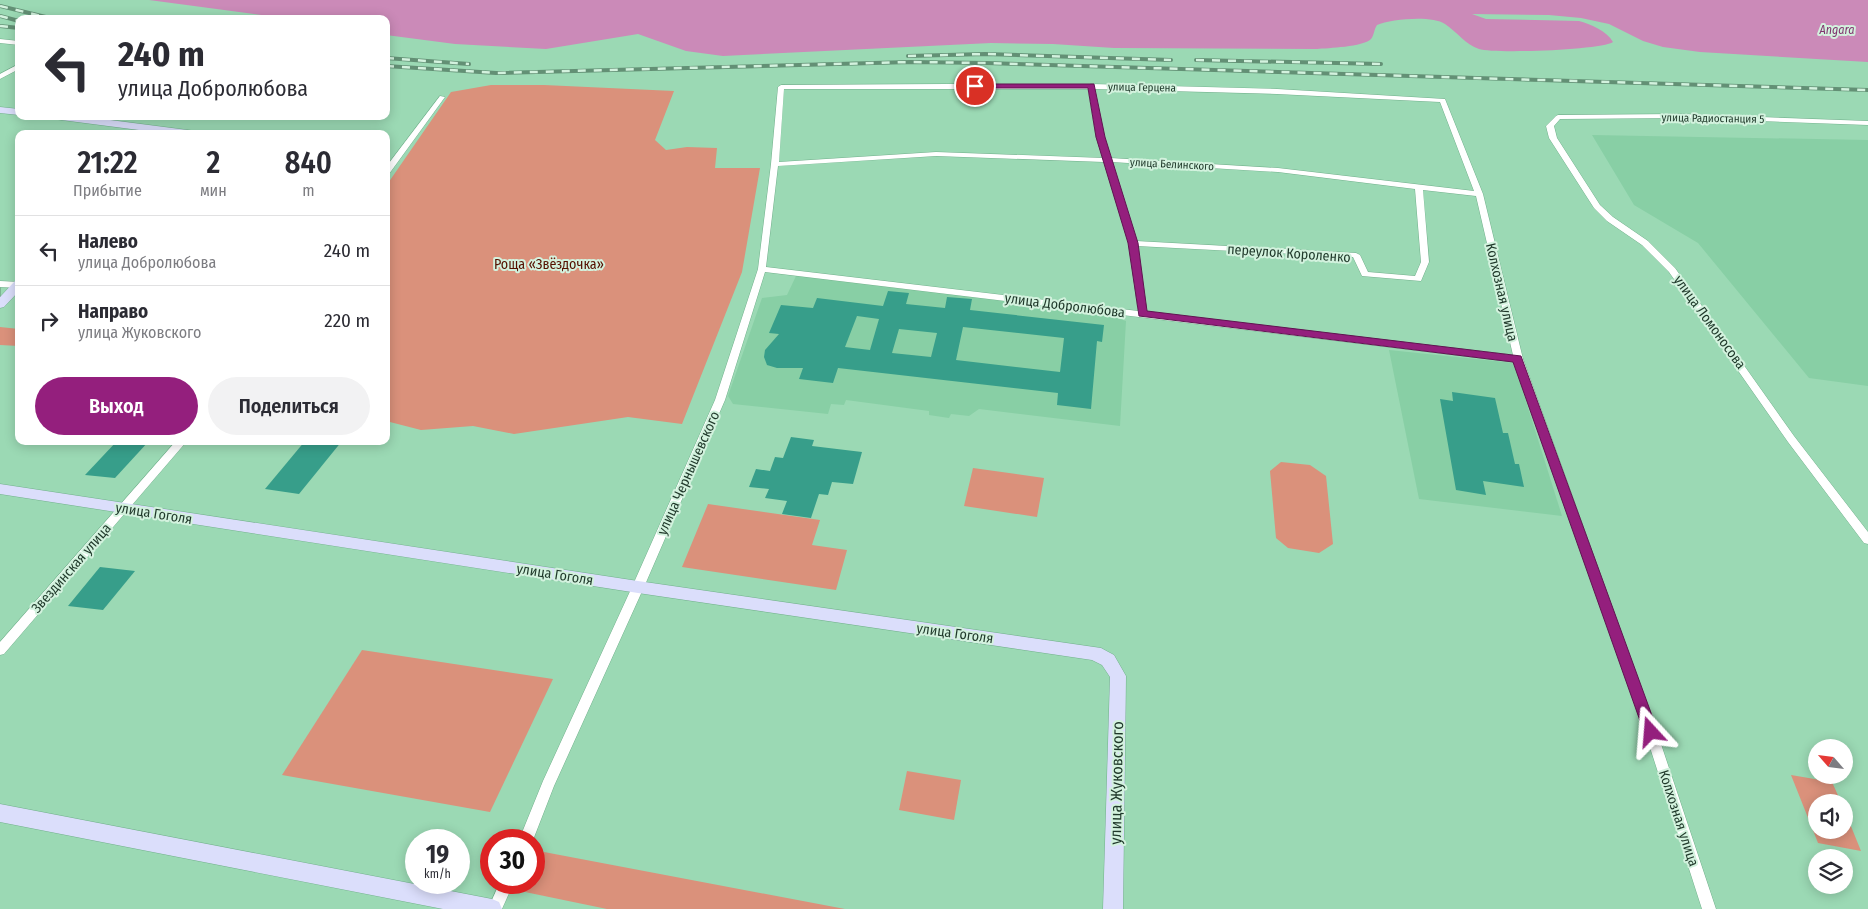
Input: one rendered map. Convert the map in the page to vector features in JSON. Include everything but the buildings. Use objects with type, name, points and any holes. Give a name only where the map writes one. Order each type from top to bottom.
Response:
[{"type":"main road","points":[[0,110],[15,112]]},
{"type":"main road","points":[[85,120],[164,130]]},
{"type":"main road","points":[[0,296],[15,286]]},
{"type":"main road","points":[[0,304],[15,287]]},
{"type":"main road","name":"улица Гоголя","points":[[0,489],[638,587],[1095,653],[1108,660]]},
{"type":"main road","name":"улица Жуковского","points":[[1108,660],[1118,676],[1113,909]]},
{"type":"main road","points":[[0,813],[493,909]]},
{"type":"street","points":[[0,41],[15,43]]},
{"type":"street","points":[[0,77],[15,68]]},
{"type":"street","points":[[1091,86],[1100,137],[1109,160],[1133,243],[1143,314]]},
{"type":"street","name":"улица Герцена","points":[[781,87],[1091,86],[1316,92],[1443,100]]},
{"type":"street","name":"улица Чернышевского","points":[[530,829],[720,400],[762,269],[775,164],[781,87]]},
{"type":"street","points":[[390,166],[442,97]]},
{"type":"street","name":"Колхозная улица","points":[[1443,100],[1479,194],[1518,359],[1645,713],[1709,909]]},
{"type":"street","name":"улица Радиостанция 5","points":[[1558,117],[1680,116],[1868,123]]},
{"type":"street","name":"улица Ломоносова","points":[[1558,117],[1550,126],[1552,138],[1597,206],[1610,219],[1645,243],[1672,270],[1791,439],[1868,540]]},
{"type":"street","name":"улица Белинского","points":[[775,164],[936,154],[1109,160],[1278,170],[1479,194]]},
{"type":"street","points":[[390,155],[397,156]]},
{"type":"street","name":"переулок Короленко","points":[[1133,243],[1356,256],[1365,274],[1418,280],[1425,262],[1419,187]]},
{"type":"street","name":"улица Добролюбова","points":[[762,269],[1518,359]]},
{"type":"street","points":[[0,280],[15,283]]},
{"type":"street","points":[[0,284],[15,284]]},
{"type":"street","name":"Звездинская улица","points":[[0,650],[179,445]]},
{"type":"street","points":[[493,909],[501,894]]},
{"type":"shaded area","points":[[1592,135],[1868,140],[1868,386],[1809,378],[1698,243],[1634,205]]},
{"type":"shaded area","points":[[796,276],[1099,312],[1126,321],[1120,426],[979,409],[969,416],[951,414],[949,418],[929,415],[929,411],[846,400],[844,405],[831,404],[828,414],[733,404],[728,396],[762,298],[787,295]]},
{"type":"shaded area","points":[[1389,350],[1514,363],[1562,516],[1419,499]]},
{"type":"green space","name":"Роща «Звёздочка»","points":[[491,85],[544,85],[674,91],[655,140],[666,150],[687,147],[717,148],[715,168],[760,168],[742,272],[682,424],[628,417],[514,434],[473,426],[421,430],[390,422],[390,180],[451,92]]},
{"type":"green space","points":[[0,327],[15,329],[15,346],[0,345]]},
{"type":"green space","points":[[1281,462],[1310,465],[1326,476],[1333,544],[1319,553],[1288,548],[1276,538],[1270,471]]},
{"type":"green space","points":[[973,468],[1044,478],[1037,517],[964,506]]},
{"type":"green space","points":[[708,504],[820,520],[812,545],[847,550],[836,590],[682,567]]},
{"type":"green space","points":[[362,650],[553,679],[490,812],[282,775]]},
{"type":"green space","points":[[907,771],[961,780],[954,820],[899,810]]},
{"type":"green space","points":[[1791,775],[1808,778],[1808,784],[1833,784],[1837,794],[1808,794],[1808,818]]},
{"type":"green space","points":[[1853,831],[1861,851],[1853,849],[1818,843],[1816,839],[1853,839]]},
{"type":"green space","points":[[545,852],[845,909],[607,909],[535,894],[545,894]]},
{"type":"water","name":"Angara","points":[[149,0],[1868,0],[1868,62],[1700,52],[1663,47],[1643,41],[1609,24],[1581,18],[1549,15],[1472,14],[1486,19],[1579,21],[1603,31],[1613,42],[1605,45],[1570,49],[1505,51],[1479,49],[1470,45],[1439,21],[1411,19],[1377,25],[1371,39],[1361,44],[1317,49],[1114,48],[1053,44],[991,43],[723,56],[686,51],[638,34],[546,49],[455,44],[390,36],[390,15],[261,15]]},
{"type":"tram line","points":[[0,288],[0,296]]},
{"type":"railway","points":[[0,6],[37,15]]},
{"type":"railway","points":[[0,16],[15,20]]},
{"type":"railway","points":[[0,26],[15,28]]},
{"type":"railway","points":[[908,56],[985,54],[1171,60]]},
{"type":"railway","points":[[390,58],[469,64]]},
{"type":"railway","points":[[1196,60],[1381,64]]},
{"type":"railway","points":[[390,66],[496,73],[911,62],[986,63],[1868,90]]},
{"type":"route","points":[[975,86],[1091,86],[1100,137],[1109,160],[1133,243],[1143,314],[1518,359],[1651,732]]}]
